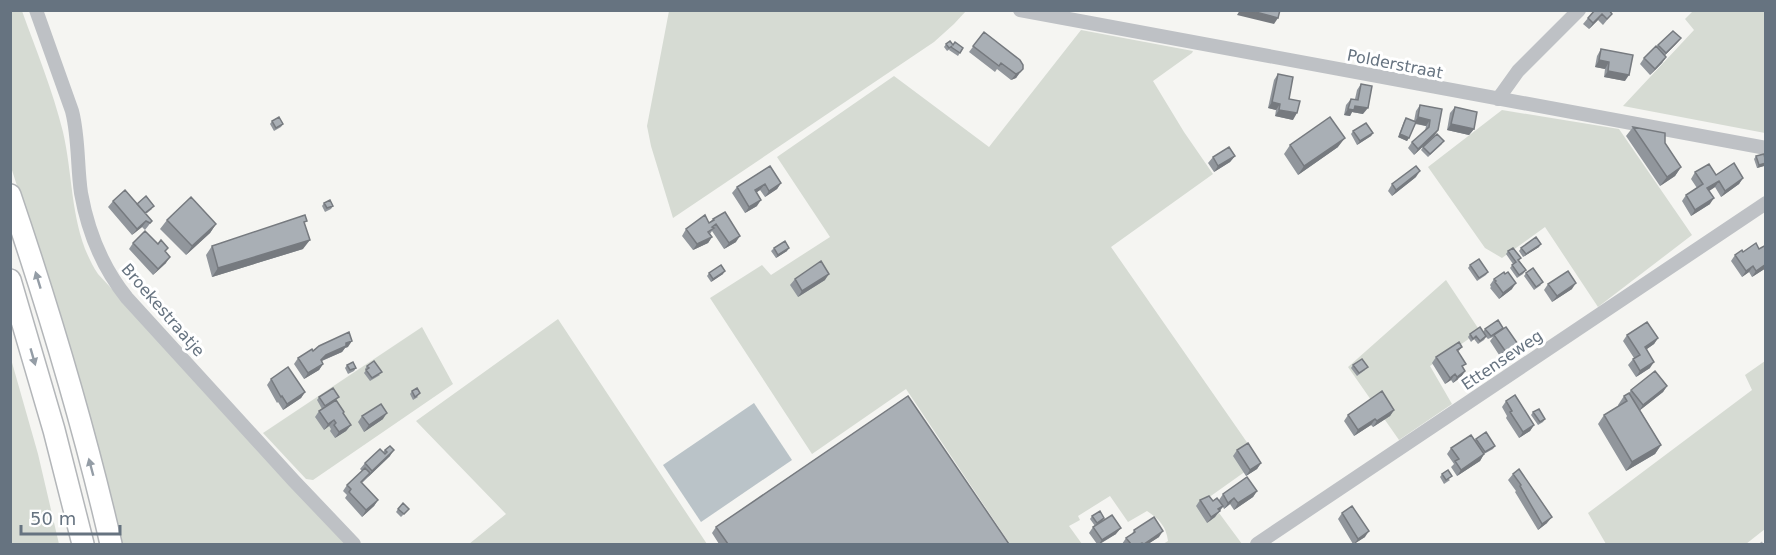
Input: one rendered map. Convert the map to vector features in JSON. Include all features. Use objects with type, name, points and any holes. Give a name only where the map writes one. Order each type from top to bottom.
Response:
[{"type":"highway","points":[[10,195],[33,260],[66,372],[111,544]]},
{"type":"highway","points":[[10,280],[51,420],[83,544]]},
{"type":"street","name":"Broekestraatje","points":[[36,10],[72,111],[86,216],[97,250],[111,277],[127,298],[354,544]]},
{"type":"street","name":"Polderstraat","points":[[1020,10],[1766,148]]},
{"type":"street","points":[[1498,99],[1518,71],[1579,10]]},
{"type":"street","name":"Ettenseweg","points":[[1257,544],[1766,203]]},
{"type":"path","points":[[1760,544],[1766,540]]},
{"type":"shaded area","points":[[669,10],[966,11],[934,42],[673,218],[647,126]]},
{"type":"shaded area","points":[[10,11],[22,11],[49,86],[67,150],[74,205],[82,241],[98,274],[349,544],[119,544],[72,359],[11,167]]},
{"type":"shaded area","points":[[1693,11],[1765,11],[1765,133],[1623,106],[1694,30],[1685,19]]},
{"type":"shaded area","points":[[1081,30],[1193,51],[1153,81],[1213,174],[1111,247],[1260,461],[1208,498],[1242,544],[1163,544],[1168,541],[1167,536],[1164,527],[1155,517],[1147,511],[1128,522],[1110,496],[1078,516],[1080,520],[1069,526],[1082,544],[1010,544],[906,389],[812,454],[710,298],[762,265],[771,275],[830,237],[777,157],[894,76],[989,147]]},
{"type":"shaded area","points":[[1502,110],[1619,129],[1692,235],[1598,307],[1545,227],[1502,258],[1485,248],[1428,167]]},
{"type":"shaded area","points":[[1446,280],[1480,331],[1430,366],[1452,404],[1399,440],[1348,367]]},
{"type":"shaded area","points":[[558,319],[707,544],[469,544],[506,514],[416,421]]},
{"type":"shaded area","points":[[422,327],[453,384],[313,480],[306,479],[263,433]]},
{"type":"shaded area","points":[[11,359],[38,454],[59,544],[11,544]]},
{"type":"shaded area","points":[[1765,361],[1765,529],[1746,544],[1606,544],[1588,513],[1752,390],[1745,375]]},
{"type":"shaded area","points":[[754,403],[792,460],[701,522],[663,465]]},
{"type":"building","points":[[1248,10],[1280,10],[1278,18]]},
{"type":"building","points":[[1595,10],[1609,10],[1612,14],[1607,19],[1602,14],[1593,23],[1588,18]]},
{"type":"building","points":[[1673,31],[1681,38],[1666,53],[1658,45]]},
{"type":"building","points":[[984,32],[1020,60],[1023,69],[1020,72],[1016,74],[1001,63],[999,66],[973,46]]},
{"type":"building","points":[[950,41],[953,45],[955,42],[963,48],[960,53],[952,46],[949,48],[946,44]]},
{"type":"building","points":[[1656,46],[1666,57],[1655,69],[1644,58]]},
{"type":"building","points":[[1601,49],[1633,55],[1629,75],[1608,71],[1609,62],[1599,60]]},
{"type":"building","points":[[1278,74],[1293,77],[1289,99],[1300,101],[1297,113],[1279,110],[1280,104],[1272,102]]},
{"type":"building","points":[[1361,84],[1372,86],[1368,108],[1355,106],[1354,110],[1348,109],[1351,99],[1358,100]]},
{"type":"building","points":[[1420,105],[1442,109],[1438,130],[1418,149],[1412,142],[1429,127],[1430,120],[1418,117]]},
{"type":"building","points":[[1455,107],[1477,112],[1474,129],[1451,124]]},
{"type":"building","points":[[279,117],[283,124],[276,128],[272,121]]},
{"type":"building","points":[[1330,117],[1345,138],[1304,166],[1290,145]]},
{"type":"building","points":[[1406,118],[1416,122],[1409,138],[1400,134]]},
{"type":"building","points":[[1366,123],[1373,133],[1360,141],[1353,131]]},
{"type":"building","points":[[1633,127],[1665,133],[1665,143],[1681,167],[1667,177]]},
{"type":"building","points":[[1437,134],[1444,141],[1430,154],[1423,147]]},
{"type":"building","points":[[1229,147],[1235,156],[1218,166],[1213,157]]},
{"type":"building","points":[[1764,154],[1766,163],[1759,165],[1756,156]]},
{"type":"building","points":[[1734,163],[1743,178],[1725,191],[1719,181],[1707,188],[1714,198],[1695,210],[1686,195],[1703,184],[1695,172],[1709,164],[1716,175]]},
{"type":"building","points":[[770,166],[781,183],[769,191],[765,184],[755,190],[761,200],[749,207],[737,187]]},
{"type":"building","points":[[1416,166],[1420,171],[1396,190],[1392,184]]},
{"type":"building","points":[[125,190],[152,221],[150,223],[146,221],[137,229],[113,201]]},
{"type":"building","points":[[146,196],[154,206],[145,213],[137,204]]},
{"type":"building","points":[[191,197],[216,224],[192,246],[167,220]]},
{"type":"building","points":[[330,200],[333,206],[327,208],[324,203]]},
{"type":"building","points":[[725,212],[740,236],[729,243],[716,224],[708,232],[712,237],[697,244],[686,229],[705,215],[709,223]]},
{"type":"building","points":[[305,215],[307,221],[304,222],[310,240],[218,268],[212,246]]},
{"type":"building","points":[[145,231],[158,244],[161,240],[168,248],[165,251],[170,257],[158,269],[133,243]]},
{"type":"building","points":[[1536,237],[1541,244],[1526,254],[1521,248]]},
{"type":"building","points":[[785,241],[789,248],[778,255],[774,248]]},
{"type":"building","points":[[1756,243],[1759,249],[1766,245],[1766,264],[1756,271],[1753,266],[1746,271],[1735,255]]},
{"type":"building","points":[[1513,248],[1521,258],[1518,260],[1526,270],[1519,275],[1512,265],[1516,262],[1508,251]]},
{"type":"building","points":[[1479,259],[1488,272],[1479,278],[1470,265]]},
{"type":"building","points":[[821,261],[829,274],[802,291],[795,279]]},
{"type":"building","points":[[721,265],[725,271],[713,279],[709,273]]},
{"type":"building","points":[[1533,268],[1543,282],[1536,287],[1526,273]]},
{"type":"building","points":[[1568,271],[1576,283],[1557,296],[1548,284]]},
{"type":"building","points":[[1504,272],[1505,274],[1508,272],[1516,283],[1503,293],[1494,279]]},
{"type":"building","points":[[1498,320],[1503,328],[1491,336],[1485,329]]},
{"type":"building","points":[[1647,322],[1658,338],[1645,347],[1654,362],[1640,371],[1633,359],[1640,355],[1627,335]]},
{"type":"building","points":[[1480,327],[1486,336],[1480,341],[1476,336],[1473,339],[1470,334]]},
{"type":"building","points":[[1506,327],[1520,347],[1508,355],[1494,335]]},
{"type":"building","points":[[349,332],[352,341],[326,355],[321,360],[323,364],[308,373],[298,358]]},
{"type":"building","points":[[1459,342],[1462,347],[1457,350],[1466,364],[1462,366],[1465,371],[1457,377],[1455,374],[1450,378],[1436,357]]},
{"type":"building","points":[[1362,359],[1368,367],[1359,373],[1353,365]]},
{"type":"building","points":[[374,361],[382,372],[372,378],[366,370],[369,368],[367,366]]},
{"type":"building","points":[[353,362],[356,368],[350,370],[347,365]]},
{"type":"building","points":[[288,367],[305,392],[287,404],[271,379]]},
{"type":"building","points":[[1655,371],[1667,386],[1643,405],[1631,390]]},
{"type":"building","points":[[333,388],[339,397],[325,406],[319,397]]},
{"type":"building","points":[[417,388],[420,393],[415,397],[412,391]]},
{"type":"building","points":[[1382,391],[1394,410],[1358,430],[1348,415]]},
{"type":"building","points":[[1629,393],[1661,445],[1632,462],[1604,415],[1627,401],[1624,396]]},
{"type":"building","points":[[1515,395],[1534,425],[1523,432],[1506,401]]},
{"type":"building","points":[[908,396],[1009,544],[728,544],[716,527]]},
{"type":"building","points":[[336,400],[351,425],[339,432],[334,425],[336,423],[334,420],[328,424],[319,411]]},
{"type":"building","points":[[381,404],[387,413],[369,425],[362,416]]},
{"type":"building","points":[[1539,409],[1545,419],[1540,422],[1533,412]]},
{"type":"building","points":[[1486,432],[1495,446],[1485,452],[1476,439]]},
{"type":"building","points":[[1471,435],[1484,454],[1461,470],[1455,461],[1459,459],[1451,448]]},
{"type":"building","points":[[1248,443],[1261,463],[1250,470],[1237,450]]},
{"type":"building","points":[[390,446],[394,450],[372,471],[365,463],[380,449],[385,454],[387,452],[385,450]]},
{"type":"building","points":[[365,468],[370,473],[361,482],[378,500],[366,510],[349,492],[351,489],[347,485]]},
{"type":"building","points":[[1519,469],[1552,517],[1542,524],[1513,474]]},
{"type":"building","points":[[1448,470],[1452,476],[1446,480],[1442,474]]},
{"type":"building","points":[[1247,477],[1257,491],[1238,503],[1234,498],[1228,503],[1223,494]]},
{"type":"building","points":[[1209,496],[1213,501],[1217,498],[1223,506],[1211,517],[1200,500]]},
{"type":"building","points":[[403,503],[409,509],[404,514],[398,509]]},
{"type":"building","points":[[1352,506],[1369,531],[1358,539],[1342,513]]},
{"type":"building","points":[[1100,511],[1104,518],[1097,523],[1092,516]]},
{"type":"building","points":[[1112,515],[1121,528],[1102,540],[1093,527]]},
{"type":"building","points":[[1154,517],[1163,531],[1144,544],[1131,544],[1126,538]]}]
